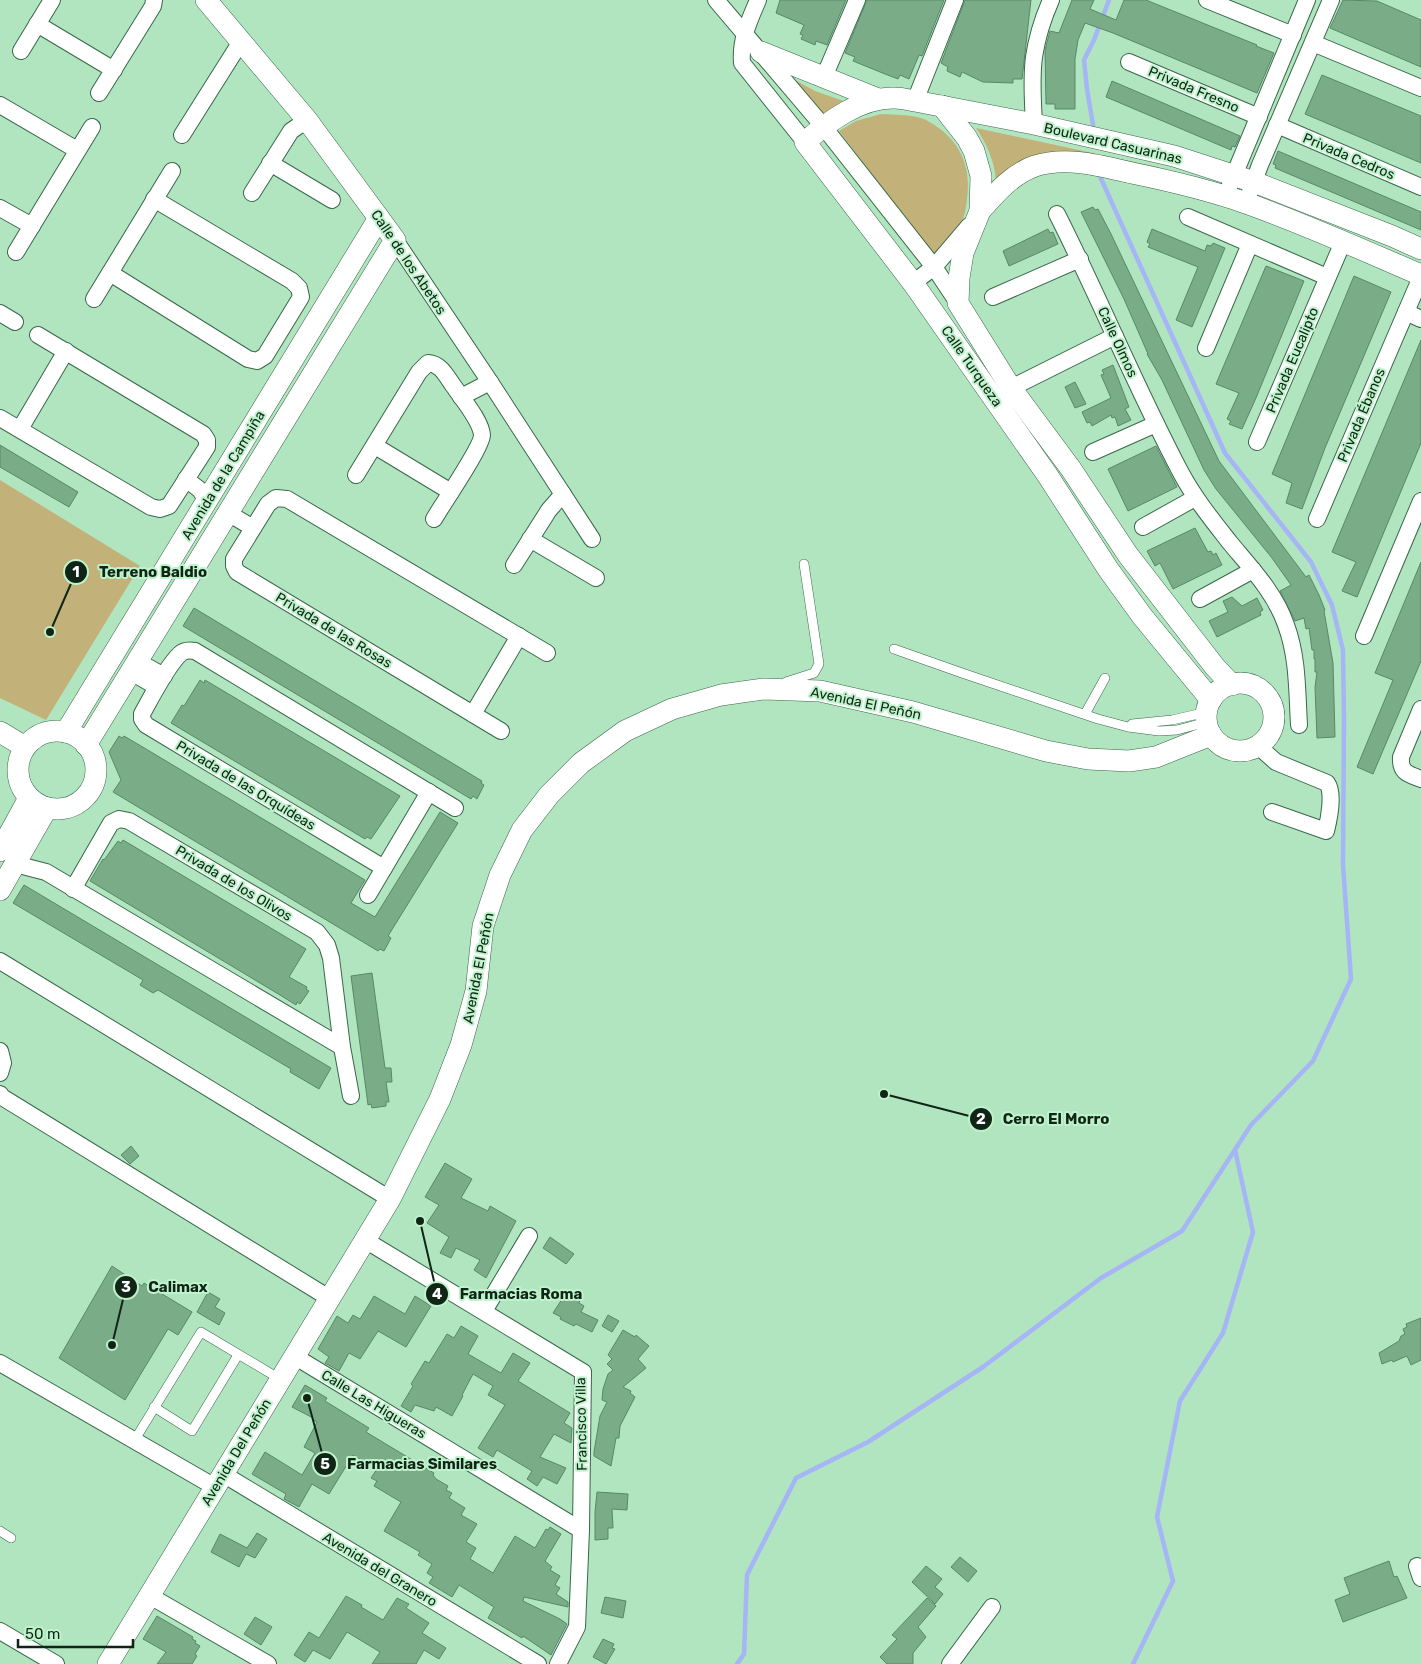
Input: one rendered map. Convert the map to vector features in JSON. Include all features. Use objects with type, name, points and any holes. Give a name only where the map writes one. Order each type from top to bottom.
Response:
[{"type":"street","points":[[21,51],[52,0]]},
{"type":"street","points":[[99,93],[153,6],[154,0]]},
{"type":"street","name":"Calle de los Abetos","points":[[206,0],[306,120],[395,240],[592,539]]},
{"type":"street","name":"Calle Turqueza","points":[[716,0],[823,126],[934,267],[1011,388],[1070,469],[1128,555],[1215,667],[1232,685]]},
{"type":"street","points":[[744,33],[758,0]]},
{"type":"street","points":[[824,77],[857,0]]},
{"type":"street","points":[[915,101],[955,0]]},
{"type":"street","points":[[1034,124],[1032,96],[1034,58],[1043,19],[1051,0]]},
{"type":"street","points":[[1207,0],[1293,36]]},
{"type":"street","points":[[1226,197],[1233,175],[1307,0]]},
{"type":"street","points":[[1246,204],[1277,125],[1331,0]]},
{"type":"street","points":[[37,24],[114,70]]},
{"type":"street","name":"Calle Turqueza","points":[[744,33],[741,50],[742,63],[913,283],[1048,476],[1108,569],[1142,616],[1209,717]]},
{"type":"street","points":[[182,135],[240,43]]},
{"type":"street","points":[[1312,43],[1421,88]]},
{"type":"street","points":[[761,52],[878,99]]},
{"type":"street","name":"Privada Fresno","points":[[1129,62],[1259,117]]},
{"type":"street","name":"Boulevard Casuarinas","points":[[805,142],[823,126],[857,106],[878,99],[895,98],[915,101],[1034,124],[1174,156],[1254,182],[1421,248]]},
{"type":"street","points":[[0,105],[76,150]]},
{"type":"street","points":[[942,106],[962,130],[974,151],[981,176],[980,211],[963,253],[959,278],[958,304]]},
{"type":"street","points":[[252,193],[292,131],[306,120]]},
{"type":"street","name":"Privada Cedros","points":[[1277,125],[1421,187]]},
{"type":"street","points":[[16,252],[76,150],[92,127]]},
{"type":"street","points":[[1168,181],[1174,156]]},
{"type":"street","name":"Boulevard Casuarinas","points":[[913,283],[934,267],[1000,188],[1030,168],[1060,162],[1095,165],[1168,181],[1226,197],[1343,242],[1421,276]]},
{"type":"street","points":[[270,163],[332,200]]},
{"type":"street","points":[[94,299],[172,171]]},
{"type":"street","points":[[110,273],[248,359],[257,361],[265,356],[301,297],[299,288],[292,281],[154,200]]},
{"type":"street","points":[[0,208],[32,226]]},
{"type":"street","name":"Calle Olmos","points":[[1057,214],[1156,424],[1195,498],[1275,600],[1293,646],[1299,725]]},
{"type":"street","points":[[1188,217],[1327,277]]},
{"type":"street","name":"Avenida de la Campiña","points":[[66,732],[379,218]]},
{"type":"street","name":"Avenida de la Campiña","points":[[86,745],[395,240]]},
{"type":"street","name":"Privada Eucalipto","points":[[1257,442],[1343,242]]},
{"type":"street","points":[[1206,348],[1250,244]]},
{"type":"street","points":[[993,297],[1080,260]]},
{"type":"street","name":"Privada Ébanos","points":[[1317,518],[1421,276]]},
{"type":"street","points":[[1406,312],[1421,319]]},
{"type":"street","points":[[0,313],[15,322]]},
{"type":"street","points":[[282,328],[305,340]]},
{"type":"street","points":[[0,418],[151,507],[160,509],[169,506],[207,447],[207,440],[203,434],[38,335]]},
{"type":"street","points":[[1011,388],[1115,336]]},
{"type":"street","points":[[20,429],[66,351]]},
{"type":"street","points":[[356,475],[419,372],[428,363],[434,364],[441,368],[461,397],[478,424],[482,436],[478,449],[434,519]]},
{"type":"street","points":[[461,397],[490,382]]},
{"type":"street","points":[[1092,452],[1156,424]]},
{"type":"street","points":[[375,446],[451,492]]},
{"type":"street","points":[[188,476],[200,480],[211,495]]},
{"type":"street","points":[[514,565],[549,510],[563,494]]},
{"type":"street","name":"Privada de las Rosas","points":[[500,731],[237,572],[234,560],[253,528],[268,504],[276,498],[287,499],[547,654]]},
{"type":"street","points":[[1143,527],[1195,498]]},
{"type":"street","points":[[1364,636],[1421,501]]},
{"type":"street","points":[[228,513],[253,528]]},
{"type":"street","points":[[530,539],[596,578]]},
{"type":"street","points":[[1200,599],[1253,570]]},
{"type":"street","points":[[163,573],[184,585]]},
{"type":"street","points":[[473,714],[519,636]]},
{"type":"street","name":"Privada de las Orquídeas","points":[[384,868],[146,724],[142,719],[142,714],[161,681],[181,653],[187,650],[195,651],[455,808]]},
{"type":"street","points":[[134,667],[161,681]]},
{"type":"street","points":[[1242,684],[1257,688],[1266,695],[1271,704],[1274,720],[1271,730],[1266,739],[1258,746],[1248,750],[1232,750],[1218,743],[1209,717],[1222,689],[1232,685],[1242,684]]},
{"type":"street","name":"Avenida El Peñón","points":[[365,1240],[390,1199],[440,1099],[461,1045],[476,991],[483,926],[500,874],[522,830],[549,795],[582,763],[625,731],[672,709],[721,695],[764,689],[820,691],[913,712],[1046,751],[1088,759],[1129,761],[1156,757],[1209,717]]},
{"type":"street","points":[[1421,710],[1401,757],[1401,765],[1406,773],[1421,779]]},
{"type":"street","points":[[0,732],[25,747]]},
{"type":"street","points":[[66,732],[77,737],[86,745],[93,758],[96,772],[90,791],[75,804],[66,808],[56,809],[38,803],[21,786],[18,773],[19,760],[25,747],[33,739],[43,733],[66,732]]},
{"type":"street","points":[[1258,746],[1276,762],[1327,783],[1330,788],[1329,817],[1326,830],[1272,812]]},
{"type":"street","points":[[368,894],[428,792]]},
{"type":"street","points":[[1,886],[13,854],[38,803]]},
{"type":"street","name":"Privada de los Olivos","points":[[73,889],[111,823],[119,819],[129,821],[317,932],[327,945],[331,958],[342,1047],[351,1096]]},
{"type":"street","points":[[13,854],[342,1047]]},
{"type":"street","points":[[0,961],[390,1199]]},
{"type":"street","points":[[0,1051],[4,1063],[0,1073]]},
{"type":"street","points":[[0,1094],[329,1298]]},
{"type":"street","points":[[484,1311],[529,1236]]},
{"type":"street","name":"Avenida Del Peñón","points":[[108,1664],[365,1240]]},
{"type":"street","name":"Francisco Villa","points":[[365,1240],[583,1372],[581,1530],[577,1627],[558,1664]]},
{"type":"street","name":"Calle Las Higueras","points":[[294,1356],[581,1530]]},
{"type":"street","name":"Avenida del Granero","points":[[0,1363],[134,1441],[219,1481],[538,1664]]},
{"type":"street","points":[[150,1596],[268,1664]]},
{"type":"street","points":[[950,1664],[992,1606]]},
{"type":"street","points":[[0,1631],[56,1664]]},
{"type":"lane","points":[[764,689],[814,674],[819,664],[804,564]]},
{"type":"lane","points":[[894,649],[1085,714],[1117,723],[1154,723],[1209,717]]},
{"type":"lane","points":[[1085,714],[1106,678]]},
{"type":"lane","points":[[134,1441],[201,1332],[281,1379]]},
{"type":"lane","points":[[154,1407],[192,1432],[238,1355]]},
{"type":"lane","points":[[0,1531],[11,1538]]},
{"type":"shaded area","points":[[788,76],[815,91],[849,103],[825,117]]},
{"type":"shaded area","points":[[881,114],[910,116],[926,120],[948,136],[962,156],[968,180],[966,209],[959,229],[953,238],[933,255],[839,131],[856,121]]},
{"type":"shaded area","points":[[976,128],[1158,167],[1156,173],[1065,156],[996,181],[994,166]]},
{"type":"shaded area","points":[[0,480],[140,566],[46,720],[0,698]]},
{"type":"building","points":[[780,0],[846,0],[827,45],[816,41],[815,45],[801,39],[803,35],[800,34],[804,25],[776,13]]},
{"type":"building","points":[[867,0],[944,0],[922,56],[919,55],[909,79],[900,75],[898,79],[853,61],[855,57],[845,53]]},
{"type":"building","points":[[965,0],[1031,0],[1022,79],[1013,79],[1013,83],[983,82],[962,72],[960,77],[947,71],[948,67],[941,63]]},
{"type":"building","points":[[1072,0],[1094,0],[1090,9],[1116,20],[1124,0],[1146,0],[1274,53],[1257,93],[1085,23],[1078,40],[1075,59],[1075,109],[1055,109],[1055,104],[1046,104],[1045,50],[1050,31],[1059,33]]},
{"type":"building","points":[[1343,0],[1377,1],[1421,20],[1421,67],[1330,28]]},
{"type":"building","points":[[1322,75],[1421,116],[1421,163],[1305,114]]},
{"type":"building","points":[[1112,81],[1240,136],[1235,147],[1232,146],[1231,150],[1106,97]]},
{"type":"building","points":[[1278,151],[1421,212],[1421,230],[1275,168],[1276,165],[1273,164]]},
{"type":"building","points":[[1093,207],[1095,210],[1098,209],[1111,234],[1219,461],[1306,577],[1309,575],[1319,595],[1325,610],[1333,663],[1335,737],[1317,738],[1315,687],[1317,672],[1315,672],[1314,650],[1312,650],[1309,628],[1306,629],[1304,618],[1295,621],[1280,591],[1291,585],[1272,558],[1216,489],[1204,470],[1162,380],[1147,354],[1124,299],[1081,212]]},
{"type":"building","points":[[1048,229],[1050,233],[1053,232],[1058,244],[1009,266],[1003,251]]},
{"type":"building","points":[[1152,229],[1205,251],[1207,245],[1211,246],[1213,243],[1225,248],[1192,327],[1176,320],[1198,267],[1148,247],[1150,244],[1147,242]]},
{"type":"building","points":[[1266,266],[1304,281],[1242,429],[1229,424],[1231,421],[1227,419],[1239,393],[1216,384]]},
{"type":"building","points":[[1354,276],[1391,292],[1325,448],[1302,509],[1286,503],[1292,483],[1272,474]]},
{"type":"building","points":[[1421,340],[1421,443],[1357,597],[1342,591],[1356,562],[1332,552]]},
{"type":"building","points":[[1113,365],[1129,407],[1125,409],[1131,420],[1118,426],[1115,417],[1112,418],[1111,415],[1092,426],[1090,422],[1087,423],[1082,412],[1111,398],[1101,375],[1104,374],[1102,370]]},
{"type":"building","points":[[1075,382],[1086,404],[1075,408],[1065,387]]},
{"type":"building","points":[[0,445],[78,492],[69,507],[0,467]]},
{"type":"building","points":[[1156,446],[1177,487],[1128,511],[1108,469]]},
{"type":"building","points":[[1195,528],[1208,552],[1211,551],[1213,555],[1216,553],[1222,565],[1173,589],[1160,563],[1155,566],[1147,551]]},
{"type":"building","points":[[1421,562],[1421,661],[1373,774],[1357,767],[1393,680],[1375,673]]},
{"type":"building","points":[[1232,597],[1242,606],[1257,598],[1263,610],[1260,612],[1261,615],[1217,637],[1209,621],[1228,612],[1223,601]]},
{"type":"building","points":[[194,608],[482,781],[481,783],[484,785],[477,799],[473,796],[471,799],[183,626]]},
{"type":"building","points":[[200,680],[204,683],[205,680],[400,796],[371,839],[367,837],[365,839],[171,723]]},
{"type":"building","points":[[119,736],[122,738],[124,736],[365,880],[351,903],[375,917],[440,812],[458,823],[388,936],[391,938],[384,951],[380,949],[378,951],[113,792],[121,780],[109,752]]},
{"type":"building","points":[[123,840],[306,949],[289,977],[307,987],[306,989],[309,991],[300,1004],[297,1002],[296,1005],[90,881],[103,859],[118,841],[121,843]]},
{"type":"building","points":[[24,885],[331,1068],[319,1089],[290,1072],[291,1069],[158,990],[153,993],[140,985],[143,980],[13,903]]},
{"type":"building","points":[[372,973],[385,1068],[391,1068],[392,1082],[386,1082],[389,1102],[386,1102],[386,1106],[372,1108],[371,1104],[368,1105],[351,976]]},
{"type":"building","points":[[131,1146],[139,1156],[130,1164],[121,1155]]},
{"type":"building","points":[[445,1163],[472,1179],[461,1198],[488,1211],[490,1206],[516,1221],[486,1278],[474,1270],[480,1260],[456,1248],[451,1258],[440,1253],[449,1237],[427,1223],[439,1205],[425,1197]]},
{"type":"building","points":[[550,1237],[574,1254],[566,1264],[543,1248]]},
{"type":"building","points":[[112,1266],[142,1286],[144,1283],[192,1312],[178,1335],[168,1329],[125,1400],[59,1358]]},
{"type":"building","points":[[208,1292],[220,1299],[215,1307],[225,1313],[219,1325],[197,1312]]},
{"type":"building","points":[[566,1293],[580,1300],[579,1303],[584,1306],[581,1312],[598,1320],[592,1332],[576,1324],[574,1326],[553,1313]]},
{"type":"building","points":[[374,1296],[405,1314],[415,1296],[431,1306],[406,1347],[378,1331],[360,1359],[349,1353],[339,1371],[325,1363],[329,1357],[318,1349],[337,1316],[348,1323],[353,1315],[360,1319]]},
{"type":"building","points":[[608,1315],[619,1321],[612,1332],[602,1326]]},
{"type":"building","points":[[1421,1318],[1421,1360],[1411,1365],[1407,1356],[1382,1364],[1379,1353],[1399,1341],[1401,1336],[1405,1334],[1403,1329],[1407,1327],[1406,1324]]},
{"type":"building","points":[[461,1326],[478,1336],[468,1354],[501,1373],[513,1353],[530,1363],[518,1381],[570,1413],[564,1423],[572,1428],[571,1443],[554,1434],[540,1457],[566,1468],[557,1484],[543,1477],[537,1486],[527,1479],[532,1471],[497,1450],[493,1457],[478,1448],[505,1405],[488,1395],[493,1386],[473,1374],[452,1416],[436,1407],[434,1411],[415,1405],[411,1412],[401,1406],[413,1386],[411,1384],[425,1361],[429,1363],[447,1334],[454,1338]]},
{"type":"building","points":[[623,1330],[635,1337],[636,1335],[649,1346],[638,1359],[646,1368],[623,1387],[631,1391],[630,1393],[635,1397],[620,1426],[619,1438],[616,1438],[611,1466],[594,1456],[594,1452],[600,1416],[607,1402],[602,1400],[603,1389],[608,1374],[613,1370],[607,1364],[612,1359],[608,1355]]},
{"type":"building","points":[[305,1385],[327,1398],[325,1401],[369,1428],[366,1432],[434,1473],[433,1475],[436,1479],[448,1486],[446,1490],[452,1493],[449,1498],[465,1508],[461,1515],[477,1524],[466,1542],[476,1548],[470,1559],[493,1573],[515,1536],[535,1548],[546,1529],[548,1530],[550,1527],[561,1534],[545,1561],[552,1567],[550,1570],[560,1576],[555,1585],[560,1588],[556,1594],[568,1602],[568,1607],[524,1597],[523,1601],[567,1624],[551,1655],[523,1636],[522,1638],[488,1618],[494,1607],[459,1585],[452,1597],[429,1583],[433,1577],[427,1573],[432,1564],[418,1555],[420,1552],[384,1531],[401,1502],[374,1486],[377,1481],[371,1478],[377,1469],[353,1455],[329,1494],[312,1484],[299,1507],[284,1499],[286,1494],[252,1474],[265,1452],[302,1475],[315,1453],[304,1447],[317,1422],[292,1407]]},
{"type":"building","points":[[597,1492],[628,1494],[627,1510],[612,1509],[613,1528],[608,1528],[608,1539],[595,1540]]},
{"type":"building","points":[[257,1533],[267,1539],[255,1558],[246,1554],[239,1567],[211,1552],[220,1534],[247,1548]]},
{"type":"building","points":[[960,1557],[977,1571],[968,1582],[951,1567]]},
{"type":"building","points":[[1389,1561],[1394,1577],[1397,1576],[1407,1598],[1343,1622],[1335,1600],[1350,1594],[1344,1578]]},
{"type":"building","points":[[926,1566],[942,1579],[935,1587],[943,1594],[935,1604],[912,1582]]},
{"type":"building","points":[[346,1596],[383,1620],[397,1598],[409,1604],[406,1608],[429,1623],[422,1633],[446,1648],[439,1659],[424,1650],[416,1664],[372,1664],[380,1652],[347,1632],[330,1659],[313,1650],[305,1662],[294,1655],[309,1632],[319,1638]]},
{"type":"building","points":[[605,1597],[626,1601],[623,1618],[601,1613]]},
{"type":"building","points":[[927,1598],[936,1606],[918,1627],[926,1637],[913,1653],[913,1664],[887,1664],[880,1657],[897,1639],[892,1635]]},
{"type":"building","points":[[157,1616],[193,1637],[192,1639],[196,1641],[195,1643],[200,1646],[192,1664],[157,1664],[166,1652],[143,1639]]},
{"type":"building","points":[[255,1617],[272,1627],[261,1645],[244,1634]]},
{"type":"building","points":[[603,1639],[614,1644],[612,1648],[615,1649],[606,1664],[593,1657]]},
{"type":"waterway","points":[[1094,131],[1084,60],[1094,40],[1109,0]]},
{"type":"waterway","points":[[737,1664],[744,1654],[747,1575],[796,1478],[868,1442],[983,1367],[1101,1278],[1182,1231],[1251,1125],[1313,1061],[1351,979],[1343,865],[1343,650],[1332,605],[1311,562],[1225,453],[1098,172]]},
{"type":"waterway","points":[[1133,1664],[1173,1581],[1157,1517],[1180,1401],[1223,1333],[1253,1232],[1235,1150]]},
{"type":"place","name":"Terreno Baldio","points":[[50,632]]},
{"type":"place","name":"Cerro El Morro","points":[[884,1094]]},
{"type":"place","name":"Farmacias Roma","points":[[420,1221]]},
{"type":"place","name":"Calimax","points":[[112,1345]]},
{"type":"place","name":"Farmacias Similares","points":[[307,1398]]}]
